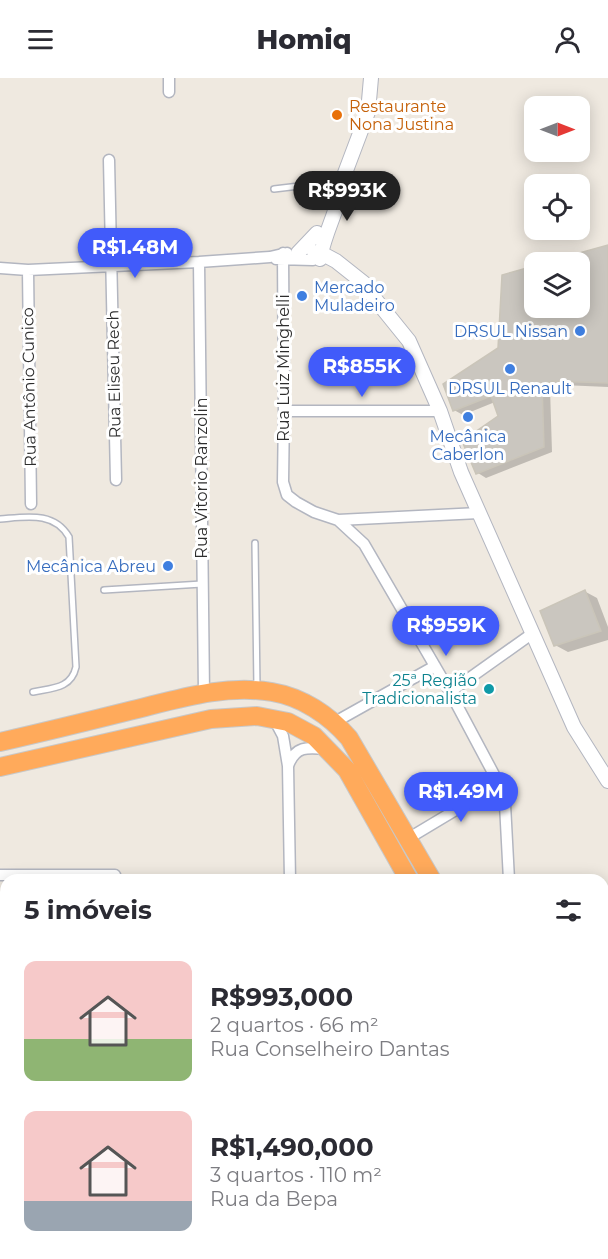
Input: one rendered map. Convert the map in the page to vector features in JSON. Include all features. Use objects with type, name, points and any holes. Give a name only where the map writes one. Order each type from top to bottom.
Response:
[{"type":"highway","points":[[0,742],[204,693],[256,690],[275,692],[311,706],[335,722],[349,738],[429,874]]},
{"type":"highway","points":[[0,767],[211,719],[256,716],[274,718],[302,728],[328,749],[347,770],[406,874]]},
{"type":"street","points":[[169,78],[169,92]]},
{"type":"street","points":[[317,256],[333,191],[342,181],[368,112],[371,78]]},
{"type":"street","name":"Rua Eliseu Rech","points":[[109,160],[116,480]]},
{"type":"street","points":[[298,253],[322,231]]},
{"type":"street","points":[[322,231],[336,261]]},
{"type":"street","points":[[283,257],[298,253],[336,261],[365,284],[409,340],[440,411],[461,471],[574,727],[608,781]]},
{"type":"street","points":[[0,268],[28,270],[317,256],[362,291],[371,294]]},
{"type":"street","name":"Rua Luiz Minghelli","points":[[283,257],[283,482],[287,495],[296,502],[314,512],[338,520]]},
{"type":"street","name":"Rua Vitorio Ranzolin","points":[[199,262],[204,693]]},
{"type":"street","name":"Rua Antônio Cunico","points":[[28,270],[31,504]]},
{"type":"street","points":[[284,411],[440,411]]},
{"type":"street","points":[[338,520],[479,513]]},
{"type":"street","points":[[338,520],[364,544],[450,692],[499,784],[505,804],[509,874]]},
{"type":"street","points":[[450,692],[533,633]]},
{"type":"street","points":[[335,722],[435,666]]},
{"type":"street","points":[[274,718],[283,736],[288,766],[290,874]]},
{"type":"street","points":[[288,766],[292,755],[299,750],[328,749]]},
{"type":"street","points":[[409,838],[499,784]]},
{"type":"street","points":[[0,1252],[0,1259]]},
{"type":"lane","points":[[274,189],[342,181]]},
{"type":"lane","points":[[31,504],[31,516]]},
{"type":"lane","points":[[0,519],[31,516],[51,520],[63,526],[69,537],[76,667],[74,677],[60,687],[33,692]]},
{"type":"lane","points":[[255,543],[256,690]]},
{"type":"lane","points":[[104,591],[202,584]]},
{"type":"building","name":"DRSUL Renault","points":[[608,245],[608,383],[553,381],[542,384],[544,447],[476,474],[462,441],[498,416],[491,396],[453,411],[443,384],[498,348],[502,275],[524,269],[524,318],[590,318],[590,252],[583,252]]},
{"type":"building","points":[[585,590],[601,631],[554,646],[540,611]]},
{"type":"place","name":"Restaurante Nona Justina","points":[[337,115]]},
{"type":"place","name":"Mercado Muladeiro","points":[[302,296]]},
{"type":"place","name":"DRSUL Nissan","points":[[580,331]]},
{"type":"place","name":"DRSUL Renault","points":[[510,369]]},
{"type":"place","name":"Mecânica Caberlon","points":[[468,417]]},
{"type":"place","name":"Mecânica Abreu","points":[[168,566]]},
{"type":"place","name":"25ª Região Tradicionalista","points":[[489,689]]}]
